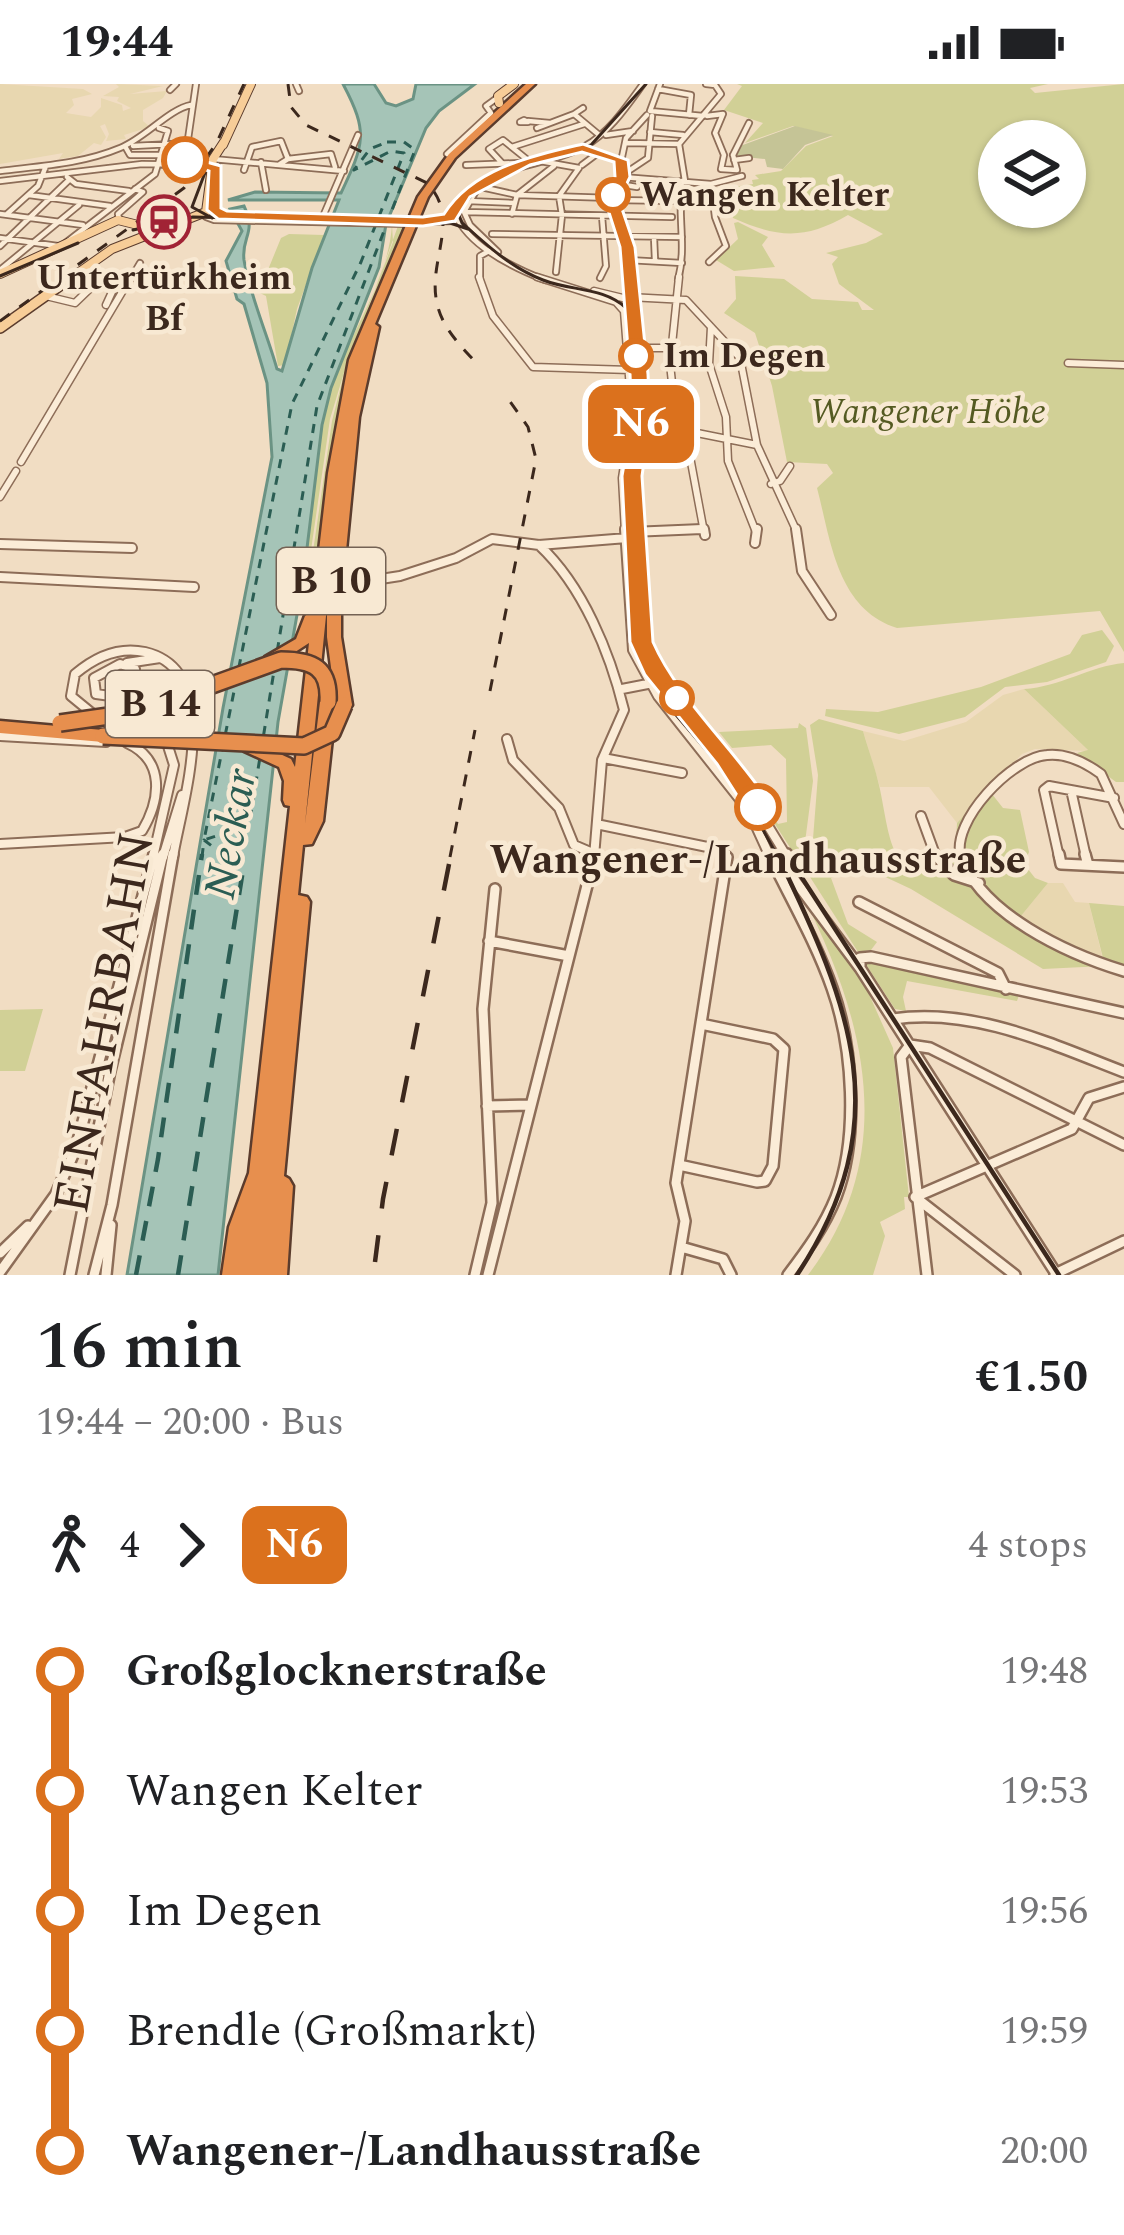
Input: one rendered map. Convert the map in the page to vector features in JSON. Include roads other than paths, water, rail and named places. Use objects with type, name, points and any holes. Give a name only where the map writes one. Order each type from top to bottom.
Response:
[{"type":"highway","name":"B 10","points":[[249,1275],[347,388],[397,253],[437,174],[496,104],[536,84]]},
{"type":"highway","name":"B 10","points":[[263,1275],[347,421],[374,327],[436,184],[536,84]]},
{"type":"highway","points":[[242,746],[317,743],[339,726],[334,602],[353,416],[374,327]]},
{"type":"highway","name":"B 14","points":[[256,668],[302,642],[311,616],[320,540],[330,513]]},
{"type":"highway","points":[[337,572],[341,580],[355,583]]},
{"type":"highway","points":[[334,602],[340,588],[355,583]]},
{"type":"highway","name":"B 14","points":[[0,722],[111,719],[289,659],[316,664],[327,677],[336,703]]},
{"type":"highway","points":[[306,839],[315,821],[336,703]]},
{"type":"highway","name":"B 14","points":[[0,722],[242,746],[280,758],[291,774],[292,790],[284,868],[286,938]]},
{"type":"highway","name":"B 10","points":[[276,1275],[284,1162],[277,1142]]},
{"type":"highway","name":"B 10","points":[[233,1275],[248,1196],[261,1167]]},
{"type":"main road","points":[[0,328],[130,239],[207,216],[214,164],[250,84]]},
{"type":"main road","points":[[496,104],[514,84]]},
{"type":"main road","points":[[0,272],[118,218],[150,230]]},
{"type":"street","points":[[170,90],[176,84]]},
{"type":"street","points":[[606,136],[646,84]]},
{"type":"street","points":[[355,583],[400,576],[508,540],[539,545],[704,532],[681,430],[671,348],[682,263],[679,201],[684,181],[679,145],[721,94],[715,85],[706,84]]},
{"type":"street","points":[[185,162],[191,143],[193,85]]},
{"type":"street","points":[[688,115],[690,94],[659,87],[650,113],[648,158],[623,175],[612,199],[625,236],[635,348],[632,415],[622,478],[642,642],[663,681],[744,784],[787,852],[784,883]]},
{"type":"street","points":[[447,154],[496,104]]},
{"type":"street","points":[[635,104],[650,113],[723,114],[715,133],[724,155],[719,166],[723,171],[737,170],[733,158],[749,123]]},
{"type":"street","points":[[0,181],[86,162],[128,147],[180,107],[190,105]]},
{"type":"street","points":[[537,128],[583,108]]},
{"type":"street","points":[[623,175],[626,143],[650,113]]},
{"type":"street","points":[[574,114],[606,136]]},
{"type":"street","points":[[528,121],[550,123]]},
{"type":"street","points":[[512,147],[584,124]]},
{"type":"street","points":[[2,241],[62,246],[152,176],[168,131],[158,128]]},
{"type":"street","points":[[458,221],[467,200],[481,187],[534,162],[622,129],[685,135]]},
{"type":"street","points":[[551,134],[621,158]]},
{"type":"street","points":[[321,220],[358,135]]},
{"type":"street","points":[[244,170],[245,158],[254,146],[276,139],[288,159]]},
{"type":"street","points":[[502,163],[489,149],[503,140],[534,162],[580,166]]},
{"type":"street","points":[[128,147],[191,143]]},
{"type":"street","points":[[626,143],[679,145]]},
{"type":"street","points":[[621,158],[638,144]]},
{"type":"street","points":[[128,147],[134,155],[161,155]]},
{"type":"street","points":[[466,165],[534,162],[584,147]]},
{"type":"street","points":[[555,276],[560,196],[580,166],[598,153]]},
{"type":"street","points":[[279,165],[288,159],[331,154],[335,167]]},
{"type":"street","points":[[724,155],[749,158]]},
{"type":"street","points":[[2,241],[55,198],[68,178],[97,169],[214,164],[245,158],[314,172],[344,171]]},
{"type":"street","points":[[261,161],[266,190]]},
{"type":"street","points":[[86,162],[97,169]]},
{"type":"street","points":[[458,221],[464,194],[520,164]]},
{"type":"street","points":[[556,165],[516,199],[496,234],[682,237]]},
{"type":"street","points":[[89,184],[97,169]]},
{"type":"street","points":[[0,171],[45,172],[141,193],[118,218],[99,214]]},
{"type":"street","points":[[2,216],[29,195],[45,172]]},
{"type":"street","points":[[623,175],[711,184],[742,176]]},
{"type":"street","points":[[653,180],[653,200]]},
{"type":"street","points":[[618,184],[639,185],[630,200]]},
{"type":"street","points":[[709,262],[726,246],[715,217],[711,184]]},
{"type":"street","points":[[481,187],[516,199]]},
{"type":"street","points":[[29,195],[110,206]]},
{"type":"street","points":[[467,200],[560,196],[679,201]]},
{"type":"street","points":[[0,272],[79,205]]},
{"type":"street","points":[[207,216],[406,223],[508,213],[672,217]]},
{"type":"street","points":[[529,235],[532,214]]},
{"type":"street","points":[[600,278],[606,266],[602,215]]},
{"type":"street","points":[[2,216],[84,225]]},
{"type":"street","points":[[207,216],[233,218]]},
{"type":"street","points":[[458,221],[490,250],[536,280],[616,302],[623,309],[640,428],[632,461],[633,650],[649,684],[731,783],[770,853],[836,1000],[847,1051],[849,1094],[838,1192],[818,1236],[788,1275]]},
{"type":"street","points":[[458,221],[516,266],[630,297],[674,297],[693,304],[740,358],[771,484],[796,526],[802,571],[831,615]]},
{"type":"street","points":[[653,237],[655,260]]},
{"type":"street","points":[[490,250],[480,256],[475,281],[488,310],[533,367],[634,370]]},
{"type":"street","points":[[628,260],[682,263]]},
{"type":"street","points":[[0,497],[140,263]]},
{"type":"street","points":[[75,274],[120,283],[106,305]]},
{"type":"street","points":[[44,296],[75,303],[102,277]]},
{"type":"street","points":[[616,302],[630,297]]},
{"type":"street","points":[[711,327],[709,364],[723,400],[730,438],[728,461],[757,528],[755,543]]},
{"type":"street","points":[[635,348],[671,348]]},
{"type":"street","points":[[1068,363],[1124,365]]},
{"type":"street","points":[[690,405],[696,432]]},
{"type":"street","points":[[640,428],[696,432],[758,445]]},
{"type":"street","points":[[771,484],[780,481],[790,466]]},
{"type":"street","points":[[0,544],[132,548]]},
{"type":"street","points":[[488,1275],[602,825],[603,758],[625,717],[622,689],[597,634],[554,559],[539,545]]},
{"type":"street","points":[[0,577],[194,587]]},
{"type":"street","points":[[156,734],[83,709],[70,690],[75,674],[100,655],[130,650],[160,658],[185,682],[193,712]]},
{"type":"street","points":[[156,734],[126,709],[100,696],[92,682],[114,665],[160,658]]},
{"type":"street","points":[[100,696],[123,695],[138,681],[135,669],[114,665]]},
{"type":"street","points":[[622,689],[663,681]]},
{"type":"street","name":"EINFAHRBAHN","points":[[2,1264],[47,1208],[79,1136],[167,806],[174,759],[142,716],[147,697],[175,690],[193,712],[188,783],[112,1205],[94,1275]]},
{"type":"street","points":[[0,736],[131,744],[150,756],[158,783],[148,824],[134,835],[0,844]]},
{"type":"street","points":[[507,739],[513,760],[555,801],[574,845],[595,854]]},
{"type":"street","points":[[1124,824],[1104,776],[1080,761],[1053,754],[1025,758],[961,826],[961,862],[980,883],[1043,938],[1084,959],[1124,971]]},
{"type":"street","points":[[603,758],[682,773]]},
{"type":"street","name":"EINFAHRBAHN","points":[[70,1275],[98,1127],[173,814],[188,783]]},
{"type":"street","points":[[1114,798],[1045,788],[1061,863],[1124,867]]},
{"type":"street","points":[[1071,790],[1088,865]]},
{"type":"street","points":[[921,816],[939,865],[959,879],[980,883]]},
{"type":"street","points":[[602,825],[718,848],[727,857],[676,1183],[685,1221],[676,1275]]},
{"type":"street","points":[[770,853],[785,866],[860,968],[1056,1275],[1124,1241]]},
{"type":"street","points":[[476,1275],[492,1203],[483,1009],[495,889]]},
{"type":"street","points":[[859,902],[998,973],[1006,989]]},
{"type":"street","points":[[490,941],[569,956]]},
{"type":"street","points":[[860,968],[860,958],[871,957],[1124,1013]]},
{"type":"street","points":[[893,1019],[940,1018],[983,1024],[1124,1072]]},
{"type":"street","points":[[679,1165],[757,1183],[765,1181],[773,1166],[784,1049],[773,1040],[701,1024]]},
{"type":"street","points":[[910,1045],[930,1048],[1124,1145]]},
{"type":"street","points":[[910,1045],[901,1058],[927,1275]]},
{"type":"street","points":[[915,1197],[1072,1129],[1089,1098],[1124,1087]]},
{"type":"street","points":[[487,1106],[531,1105]]},
{"type":"street","points":[[915,1197],[1015,1275]]},
{"type":"street","points":[[492,1203],[507,1206]]},
{"type":"street","points":[[106,1275],[112,1205]]},
{"type":"street","points":[[681,1247],[723,1259],[730,1275]]},
{"type":"water","name":"Neckar","points":[[343,84],[374,84],[386,103],[396,106],[413,99],[416,84],[475,84],[439,111],[426,128],[386,224],[379,267],[331,388],[322,425],[303,581],[278,722],[218,1275],[127,1275],[223,708],[272,457],[267,383],[226,261],[242,231],[230,209],[244,206],[248,215],[247,274],[277,369],[282,371],[312,268],[339,200],[228,200],[255,192],[341,193],[360,138],[357,115]]},
{"type":"tram line","points":[[449,221],[480,186],[528,163],[591,145],[646,84]]},
{"type":"tram line","points":[[206,170],[192,207],[211,217]]},
{"type":"tram line","points":[[458,213],[462,223],[520,269],[553,283],[608,296],[626,308],[636,417],[625,462],[625,529],[638,653],[671,709],[742,792],[778,857]]},
{"type":"tram line","points":[[133,230],[211,217]]},
{"type":"tram line","points":[[211,217],[450,223],[468,229]]},
{"type":"tram line","points":[[0,276],[78,243]]},
{"type":"tram line","points":[[777,854],[826,963],[853,1064],[855,1114],[847,1166],[828,1219],[797,1275]]},
{"type":"tram line","points":[[795,867],[1059,1275]]},
{"type":"railway","points":[[0,321],[184,188],[216,144],[244,84]]},
{"type":"railway","points":[[288,84],[291,107],[306,125],[427,183],[437,197],[443,226],[437,303],[448,330],[480,367]]},
{"type":"railway","points":[[490,691],[536,459],[528,427],[509,400]]},
{"type":"railway","points":[[450,857],[475,730]]},
{"type":"railway","points":[[375,1262],[383,1199],[451,854]]},
{"type":"place","name":"Wangen Kelter","points":[[613,195]]},
{"type":"place","name":"Untertürkheim Bf","points":[[164,222]]},
{"type":"place","name":"Im Degen","points":[[636,356]]},
{"type":"place","name":"Wangener-/Landhausstraße","points":[[758,807]]},
{"type":"park label","name":"Wangener Höhe","points":[[928,412]]}]
